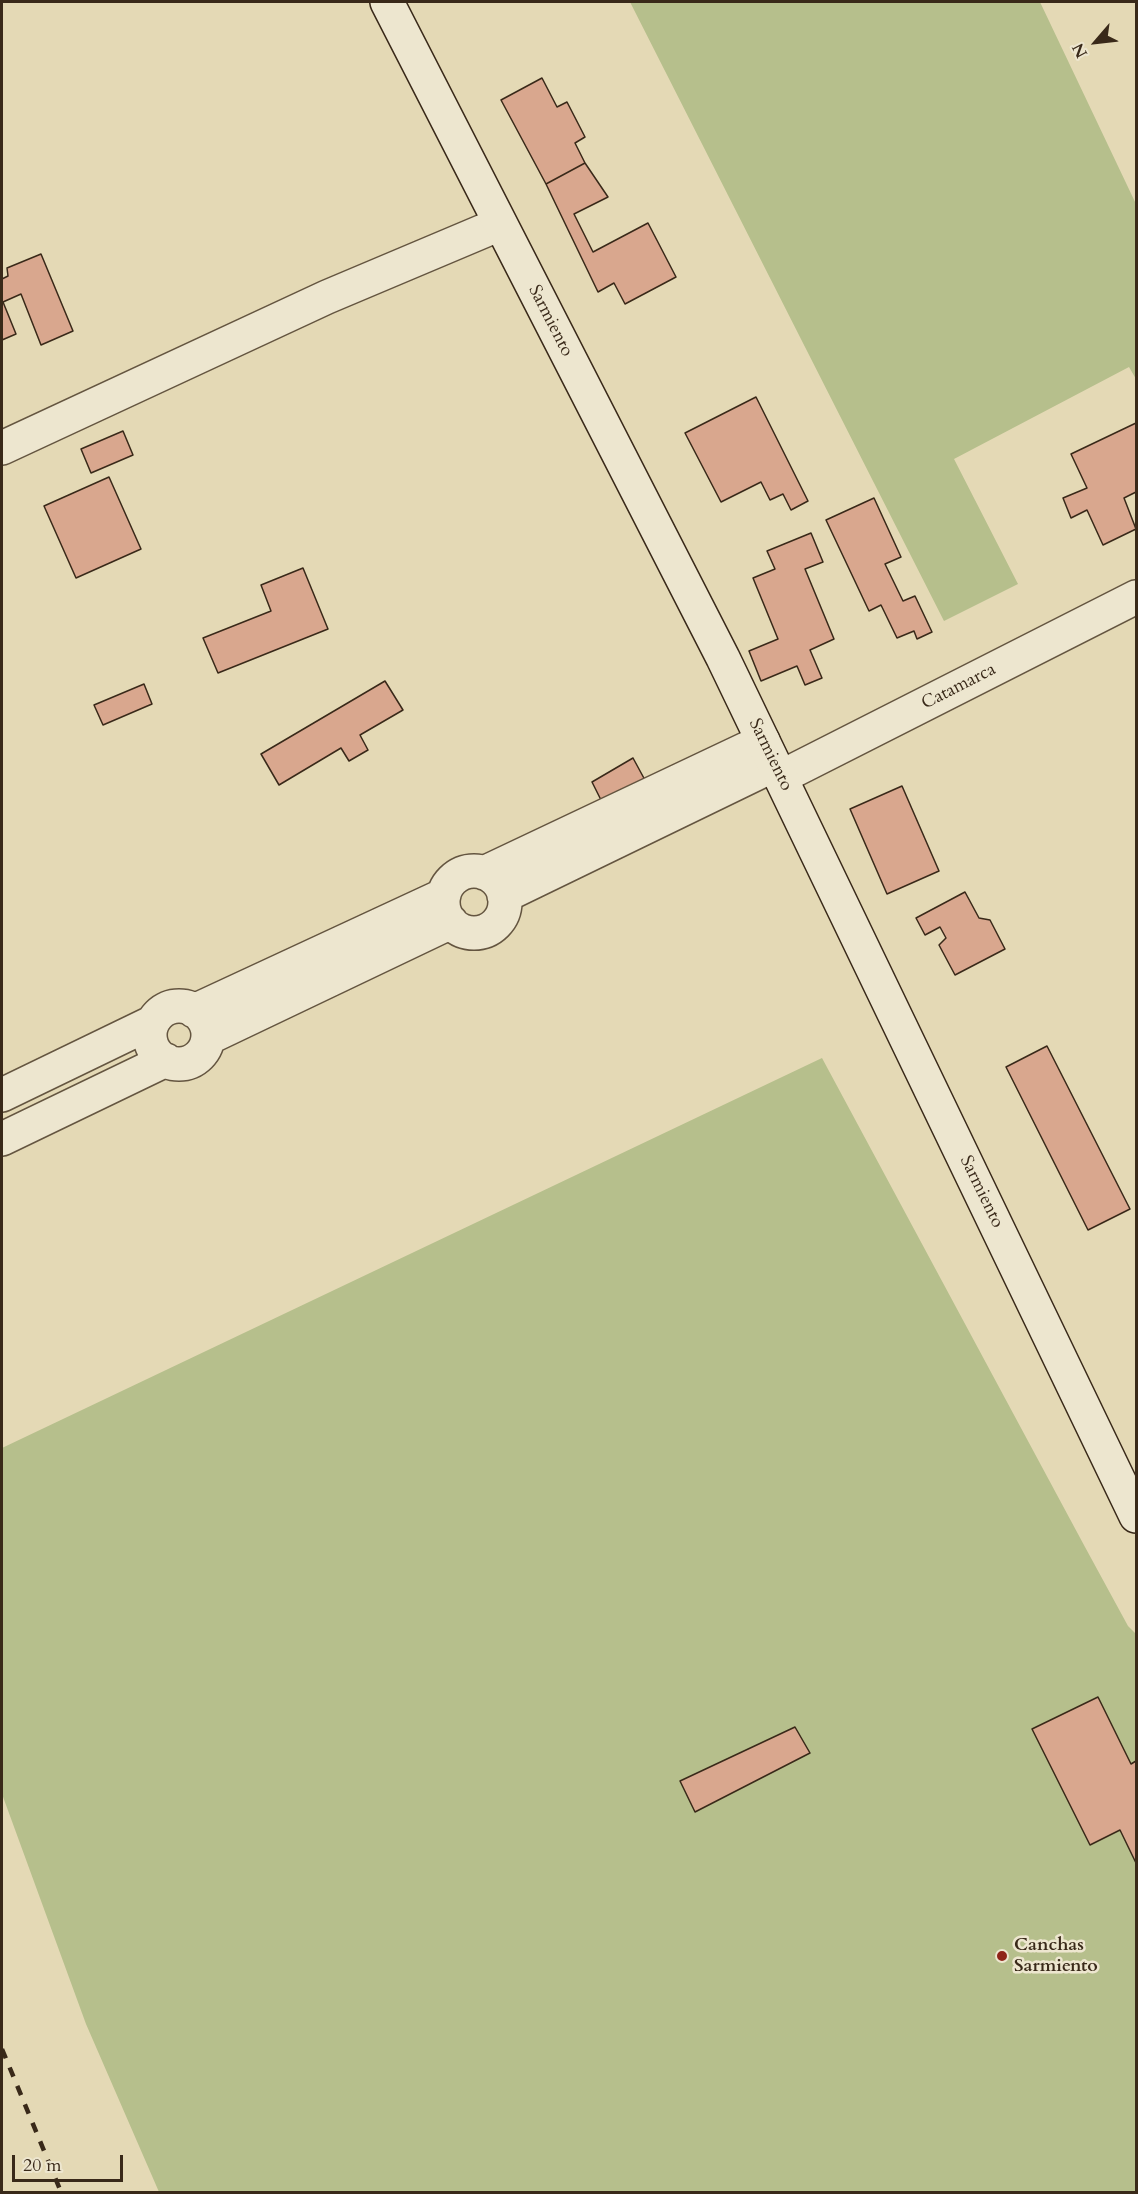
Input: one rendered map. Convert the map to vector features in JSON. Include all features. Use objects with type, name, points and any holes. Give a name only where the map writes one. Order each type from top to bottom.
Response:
[{"type":"street","name":"Sarmiento","points":[[387,2],[773,761],[1137,1516]]},
{"type":"street","points":[[2,448],[327,297],[500,224]]},
{"type":"street","name":"Catamarca","points":[[494,885],[1137,597]]},
{"type":"street","points":[[464,873],[494,885],[501,916],[488,930],[468,932],[447,908],[450,882],[464,873]]},
{"type":"street","points":[[201,1024],[447,908]]},
{"type":"street","points":[[2,1095],[153,1022],[166,1009],[176,1006],[201,1024]]},
{"type":"street","points":[[153,1022],[151,1041],[154,1050],[166,1060],[178,1064],[196,1059],[203,1052],[201,1024]]},
{"type":"street","points":[[2,1139],[166,1060]]},
{"type":"green space","points":[[630,2],[1040,2],[1136,204],[1136,379],[1129,367],[954,459],[1018,584],[944,621]]},
{"type":"green space","points":[[822,1058],[1128,1626],[1136,1634],[1136,2192],[159,2192],[86,2024],[2,1794],[2,1448]]},
{"type":"building","points":[[542,78],[557,107],[567,102],[585,137],[575,143],[585,163],[546,184],[501,100]]},
{"type":"building","points":[[585,163],[608,197],[574,214],[593,252],[648,223],[676,277],[625,304],[614,283],[598,292],[546,184]]},
{"type":"building","points":[[41,254],[73,331],[41,345],[21,294],[3,302],[16,334],[2,340],[2,279],[8,276],[7,268]]},
{"type":"building","points":[[756,397],[808,501],[791,510],[783,494],[770,500],[761,482],[721,502],[685,433]]},
{"type":"building","points":[[1136,423],[1136,492],[1124,498],[1136,529],[1103,545],[1087,510],[1071,518],[1063,498],[1087,488],[1071,454]]},
{"type":"building","points":[[123,431],[133,455],[91,473],[81,449]]},
{"type":"building","points":[[109,477],[141,549],[76,578],[44,506]]},
{"type":"building","points":[[874,498],[901,557],[885,564],[903,601],[915,596],[932,632],[917,639],[914,631],[897,638],[881,605],[869,611],[826,520]]},
{"type":"building","points":[[811,533],[823,562],[805,569],[834,639],[810,650],[822,678],[805,685],[797,666],[761,681],[749,651],[778,639],[753,578],[775,569],[767,551]]},
{"type":"building","points":[[303,568],[328,629],[218,673],[203,638],[271,611],[261,585]]},
{"type":"building","points":[[385,681],[403,710],[360,735],[368,750],[349,761],[341,748],[279,785],[261,754]]},
{"type":"building","points":[[144,684],[152,704],[103,725],[94,705]]},
{"type":"building","points":[[633,758],[652,793],[621,840],[592,782]]},
{"type":"building","points":[[902,786],[939,871],[887,894],[850,809]]},
{"type":"building","points":[[965,892],[979,918],[990,920],[1005,949],[955,975],[939,945],[946,938],[940,927],[925,935],[916,918]]},
{"type":"building","points":[[1047,1046],[1130,1209],[1088,1230],[1006,1067]]},
{"type":"building","points":[[1098,1697],[1131,1764],[1136,1761],[1136,1863],[1120,1830],[1090,1845],[1032,1729]]},
{"type":"building","points":[[795,1727],[810,1753],[695,1812],[680,1781]]},
{"type":"railway","points":[[2,2049],[61,2192]]},
{"type":"place","name":"Canchas Sarmiento","points":[[1002,1956]]}]
